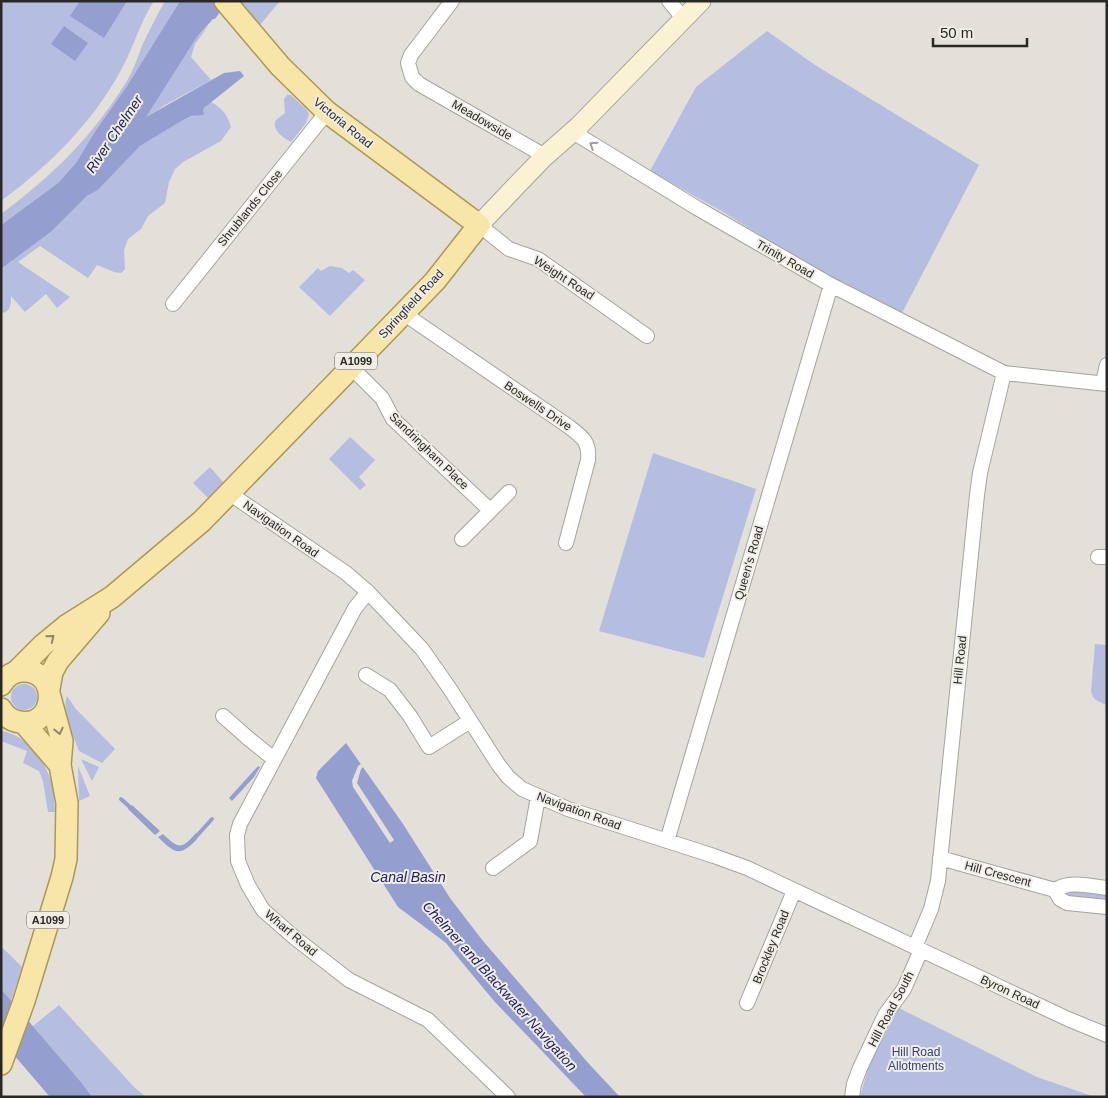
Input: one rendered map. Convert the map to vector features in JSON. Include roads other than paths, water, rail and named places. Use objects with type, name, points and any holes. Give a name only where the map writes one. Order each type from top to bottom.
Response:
[{"type":"main road","name":"Springfield Road","points":[[9,678],[66,626],[112,597],[202,521],[435,281],[479,225],[545,156],[573,132],[701,1]]},
{"type":"main road","name":"Victoria Road","points":[[227,4],[280,66],[327,112],[479,225]]},
{"type":"main road","name":"Springfield Road","points":[[50,693],[52,672],[58,661],[112,597]]},
{"type":"main road","name":"A1099","points":[[1,1064],[21,1009],[64,868],[66,840],[66,803],[61,769],[62,741],[50,693],[40,676],[32,672],[9,678]]},
{"type":"main road","name":"A1099","points":[[24,723],[39,718],[45,712],[50,693]]},
{"type":"main road","points":[[1,709],[8,718],[24,723],[61,769]]},
{"type":"street","name":"Meadowside","points":[[452,1],[411,55],[408,63],[412,77],[419,84],[545,156]]},
{"type":"street","points":[[669,1],[683,18]]},
{"type":"street","name":"Shrublands Close","points":[[173,304],[327,112]]},
{"type":"street","name":"Trinity Road","points":[[573,132],[613,158],[831,285],[1004,373]]},
{"type":"street","name":"Weight Road","points":[[479,225],[509,249],[538,259],[647,336]]},
{"type":"street","name":"Queen's Road","points":[[666,841],[831,285]]},
{"type":"street","name":"Boswells Drive","points":[[403,313],[568,426],[586,442],[589,450],[588,460],[566,543]]},
{"type":"street","points":[[1004,373],[1105,384],[1107,365]]},
{"type":"street","name":"Sandringham Place","points":[[351,367],[382,398],[393,419],[490,510]]},
{"type":"street","name":"Hill Road","points":[[918,948],[938,881],[977,495],[980,473],[1004,373]]},
{"type":"street","points":[[462,539],[509,492]]},
{"type":"street","name":"Navigation Road","points":[[229,493],[346,573],[368,592],[422,650],[450,689],[498,764],[508,777],[522,789],[568,809],[747,868],[918,948]]},
{"type":"street","name":"Wharf Road","points":[[368,592],[355,608],[240,824],[236,835],[238,861],[243,876],[255,899],[263,910],[294,938],[349,980],[428,1020],[508,1097]]},
{"type":"street","points":[[366,675],[390,690],[410,716],[429,747],[470,721]]},
{"type":"street","points":[[223,716],[249,740],[274,759]]},
{"type":"street","points":[[493,868],[530,842],[538,797]]},
{"type":"street","name":"Hill Crescent","points":[[940,858],[1055,890],[1060,899],[1067,903],[1107,907]]},
{"type":"street","name":"Hill Crescent","points":[[1055,890],[1069,884],[1107,888]]},
{"type":"street","name":"Brockley Road","points":[[747,1003],[794,891]]},
{"type":"street","name":"Byron Road","points":[[918,948],[1068,1019],[1107,1035]]},
{"type":"street","name":"Hill Road South","points":[[852,1097],[854,1084],[873,1042],[886,1015],[904,989],[918,948]]},
{"type":"water","points":[[80,1],[127,1],[104,38],[70,16]]},
{"type":"water","name":"River Chelmer","points":[[180,1],[228,1],[215,19],[197,37],[146,117],[224,73],[240,71],[244,76],[204,108],[204,115],[185,119],[140,146],[98,190],[87,196],[52,231],[1,269],[1,225],[58,183],[76,163]]},
{"type":"water","points":[[64,26],[88,43],[75,61],[51,44]]},
{"type":"water","name":"Canal Basin","points":[[346,743],[403,824],[450,898],[483,941],[620,1097],[586,1097],[494,1001],[446,943],[398,907],[316,778],[318,771]]},
{"type":"water","points":[[258,766],[260,767],[254,777],[232,801],[229,798]]},
{"type":"water","points":[[132,805],[160,831],[155,835],[128,809]]},
{"type":"water","points":[[196,833],[197,839],[182,851],[173,850],[158,837],[163,834],[173,843],[180,846]]},
{"type":"water","points":[[1,989],[92,1097],[50,1097],[1,1040]]},
{"type":"waterway","points":[[121,799],[132,809]]},
{"type":"waterway","points":[[193,840],[212,819]]},
{"type":"water label","name":"Chelmer and Blackwater Navigation","points":[[500,986]]},
{"type":"park label","name":"Hill Road Allotments","points":[[916,1059]]}]
